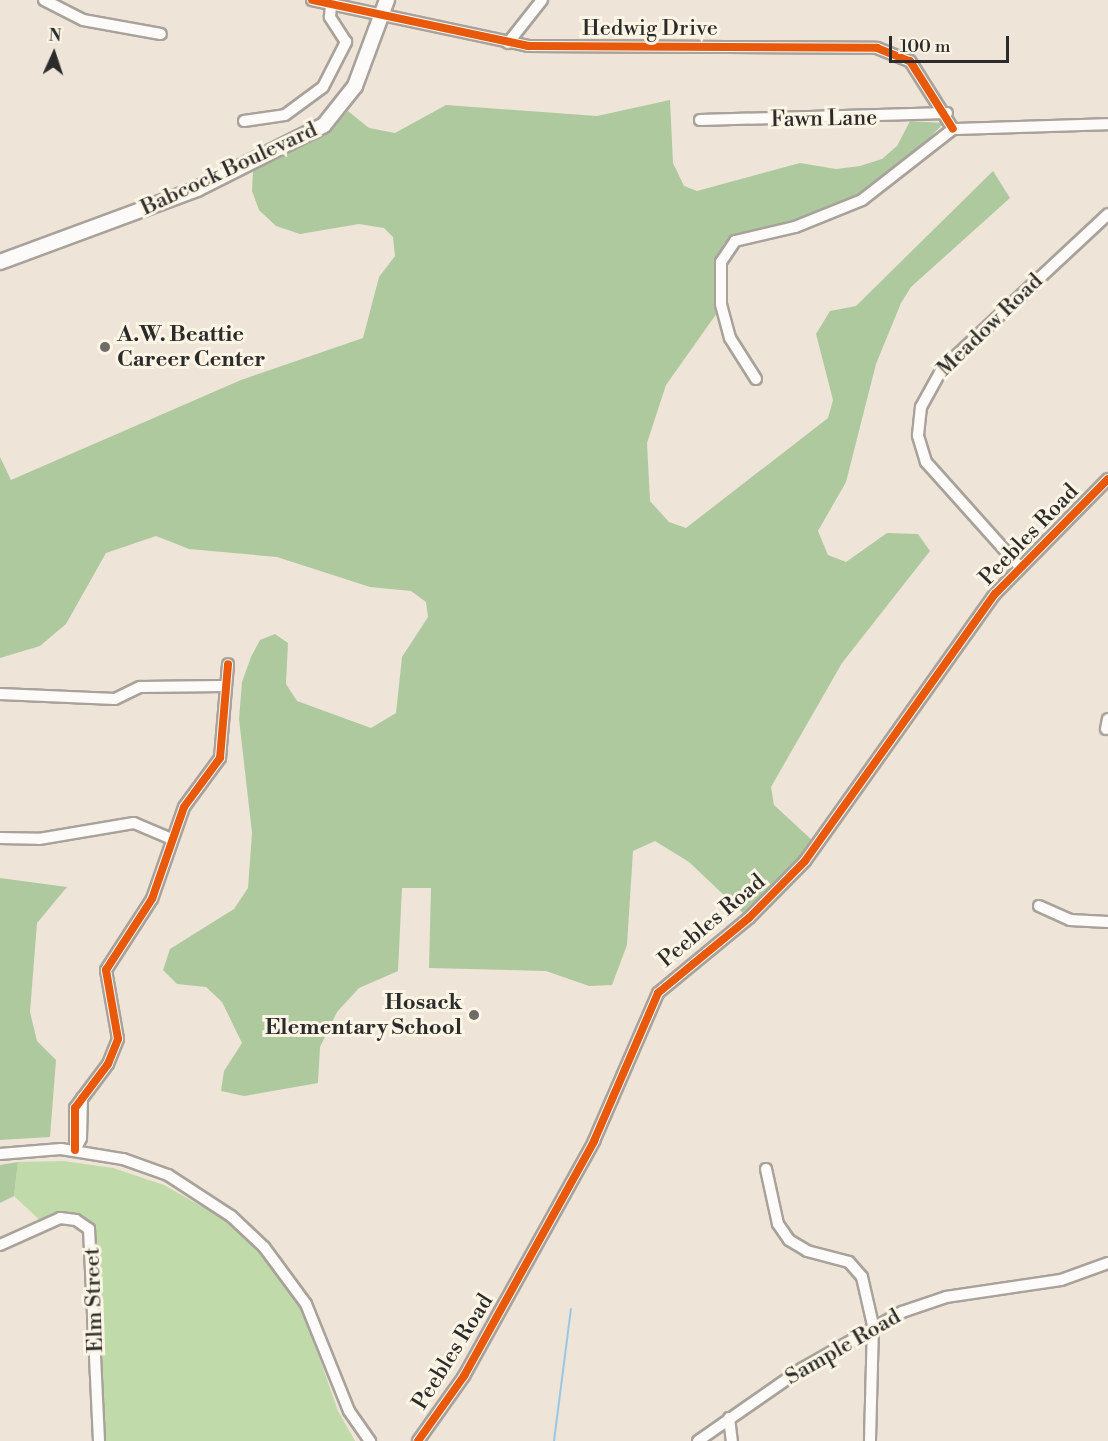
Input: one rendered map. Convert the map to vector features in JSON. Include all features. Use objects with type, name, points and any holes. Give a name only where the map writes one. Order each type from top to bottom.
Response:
[{"type":"main road","name":"Babcock Boulevard","points":[[0,262],[197,189],[317,129],[351,93],[387,0]]},
{"type":"street","points":[[44,0],[83,20],[161,34]]},
{"type":"street","name":"Hedwig Drive","points":[[312,0],[508,43],[877,48],[910,61],[948,113],[953,129]]},
{"type":"street","points":[[508,43],[542,0]]},
{"type":"street","points":[[244,122],[285,115],[323,87],[346,42],[330,16],[331,5]]},
{"type":"street","name":"Fawn Lane","points":[[700,120],[948,113]]},
{"type":"street","points":[[756,379],[730,338],[721,304],[720,267],[728,249],[739,238],[795,227],[862,200],[953,129],[1108,123]]},
{"type":"street","name":"Meadow Road","points":[[1019,566],[926,462],[918,435],[921,407],[942,369],[1108,214]]},
{"type":"street","name":"Peebles Road","points":[[418,1441],[464,1376],[594,1141],[658,993],[742,923],[805,861],[1019,566],[1108,479]]},
{"type":"street","points":[[75,1150],[81,1138],[82,1098],[108,1064],[118,1039],[105,987],[110,959],[152,899],[170,838],[184,807],[223,751],[223,686],[228,664]]},
{"type":"street","points":[[0,694],[115,699],[140,687],[223,686]]},
{"type":"street","points":[[0,838],[39,839],[134,823],[170,838]]},
{"type":"street","points":[[1039,906],[1070,920],[1108,922]]},
{"type":"street","points":[[0,1154],[75,1150],[168,1175],[212,1202],[264,1247],[306,1304],[349,1411],[370,1441]]},
{"type":"street","points":[[766,1169],[783,1233],[800,1249],[840,1258],[857,1269],[873,1326],[870,1441]]},
{"type":"street","name":"Elm Street","points":[[0,1245],[66,1218],[89,1230],[99,1441]]},
{"type":"street","name":"Sample Road","points":[[698,1441],[729,1418],[873,1326],[946,1297],[1061,1280],[1108,1263]]},
{"type":"street","points":[[729,1418],[732,1441]]},
{"type":"green space","points":[[670,100],[673,163],[684,186],[697,191],[800,163],[836,169],[860,166],[882,159],[897,146],[910,121],[944,123],[894,174],[857,198],[724,243],[715,277],[717,313],[666,385],[647,443],[650,501],[669,522],[686,528],[828,418],[833,400],[816,334],[830,311],[856,306],[993,171],[1010,198],[911,287],[901,303],[876,364],[846,482],[818,531],[828,555],[846,562],[887,533],[918,534],[930,551],[842,663],[771,787],[774,805],[814,842],[745,915],[689,862],[655,841],[633,851],[627,945],[612,985],[589,986],[546,971],[429,968],[431,888],[402,888],[398,971],[359,988],[337,1012],[320,1047],[318,1083],[244,1096],[221,1091],[224,1071],[242,1043],[222,1002],[206,987],[177,984],[163,970],[170,949],[234,909],[248,888],[252,833],[239,719],[242,682],[251,657],[260,640],[275,634],[288,643],[286,684],[297,701],[371,728],[396,713],[402,657],[428,617],[426,602],[411,591],[370,587],[277,557],[189,549],[156,536],[106,553],[66,624],[40,646],[0,658],[0,457],[11,480],[241,380],[363,338],[379,277],[395,256],[393,237],[384,228],[359,224],[300,234],[276,226],[259,210],[252,191],[253,171],[329,133],[348,111],[369,128],[395,133],[446,105],[597,116]]},
{"type":"green space","points":[[0,878],[67,887],[37,923],[30,1012],[37,1041],[56,1060],[50,1137],[0,1140]]},
{"type":"green space","points":[[63,1161],[113,1168],[164,1185],[222,1218],[268,1261],[302,1308],[338,1411],[355,1441],[99,1441],[93,1246],[76,1220],[44,1224],[14,1196],[18,1162]]},
{"type":"green space","points":[[18,1162],[14,1196],[0,1203],[0,1165]]},
{"type":"waterway","points":[[554,1441],[571,1309]]},
{"type":"cycle path","points":[[312,0],[528,46],[877,48],[910,61],[953,129]]},
{"type":"cycle path","points":[[418,1441],[464,1376],[594,1141],[658,993],[749,918],[805,861],[995,594],[1108,479]]},
{"type":"cycle path","points":[[75,1150],[75,1108],[108,1064],[118,1039],[106,970],[152,899],[184,807],[220,758],[228,664]]},
{"type":"place","name":"A.W. Beattie Career Center","points":[[105,347]]},
{"type":"place","name":"Hosack Elementary School","points":[[474,1015]]}]
